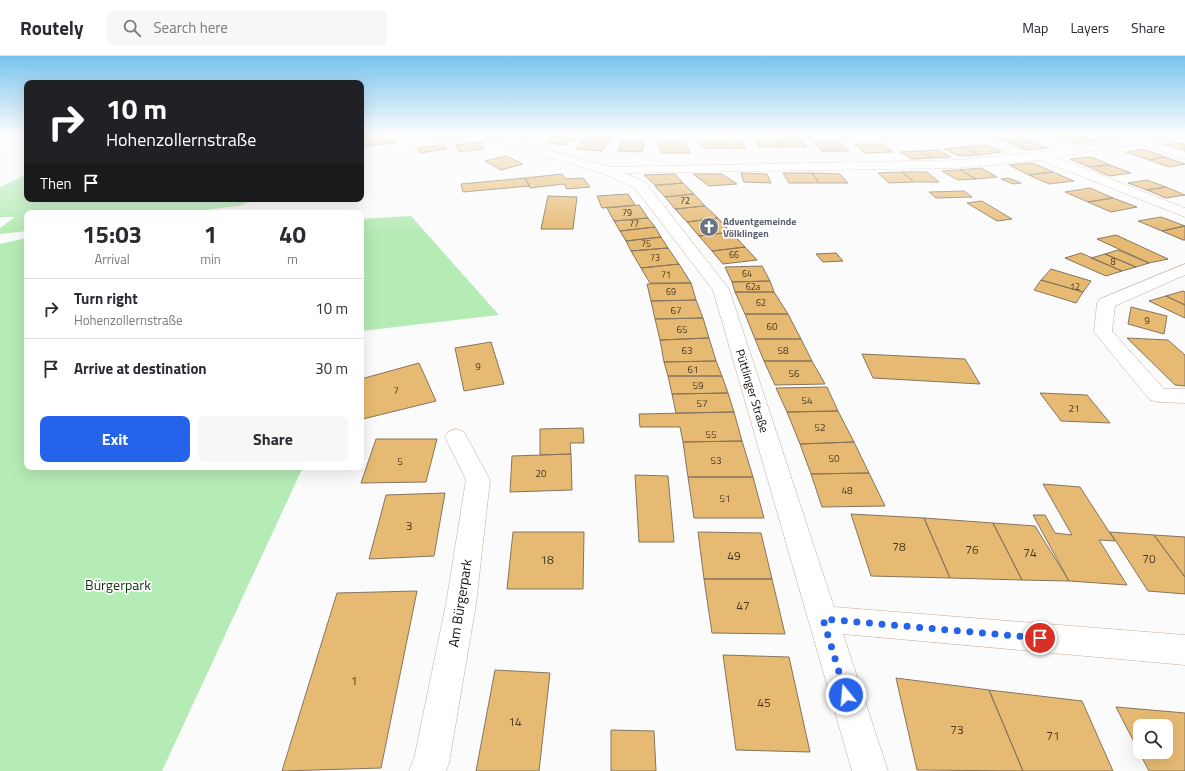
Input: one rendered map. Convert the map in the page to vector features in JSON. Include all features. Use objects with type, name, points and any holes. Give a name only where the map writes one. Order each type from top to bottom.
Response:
[{"type":"street","name":"Püttlinger Straße","points":[[600,168],[640,184],[721,289],[870,771]]},
{"type":"street","points":[[606,170],[702,168]]},
{"type":"street","points":[[1071,168],[1185,213]]},
{"type":"street","points":[[1185,269],[1106,303],[1103,332],[1158,395],[1185,396]]},
{"type":"street","name":"Am Bürgerpark","points":[[427,771],[431,763],[461,604],[478,480],[456,438]]},
{"type":"street","points":[[823,619],[1185,650]]},
{"type":"green space","points":[[24,175],[24,202],[251,202],[239,206],[204,210],[24,210],[24,231],[0,234],[0,228],[15,217],[0,217],[0,187]]},
{"type":"green space","points":[[411,216],[499,315],[364,331],[364,219]]},
{"type":"green space","name":"Bürgerpark","points":[[24,239],[24,470],[302,470],[162,771],[0,771],[0,244]]},
{"type":"building","points":[[982,168],[997,177],[976,179],[960,170]]},
{"type":"building","points":[[1016,168],[1045,168],[1053,172],[1029,175]]},
{"type":"building","points":[[1092,168],[1119,168],[1131,173],[1109,176]]},
{"type":"building","points":[[960,170],[976,179],[958,180],[942,171]]},
{"type":"building","points":[[902,172],[927,172],[939,182],[914,182]]},
{"type":"building","points":[[902,172],[914,182],[889,183],[878,173]]},
{"type":"building","points":[[1053,172],[1074,181],[1049,184],[1029,175]]},
{"type":"building","points":[[741,173],[767,174],[771,183],[744,182]]},
{"type":"building","points":[[783,173],[812,173],[819,183],[789,183]]},
{"type":"building","points":[[812,173],[840,174],[848,183],[819,183]]},
{"type":"building","points":[[562,174],[566,179],[583,178],[590,187],[567,189],[564,184],[530,188],[525,178]]},
{"type":"building","points":[[675,174],[683,183],[655,185],[644,175]]},
{"type":"building","points":[[693,174],[722,174],[737,184],[709,186]]},
{"type":"building","points":[[525,178],[530,186],[463,192],[461,184]]},
{"type":"building","points":[[1009,178],[1021,183],[1013,184],[1001,179]]},
{"type":"building","points":[[1147,180],[1166,187],[1147,190],[1128,183]]},
{"type":"building","points":[[683,183],[694,194],[665,197],[655,186]]},
{"type":"building","points":[[1166,187],[1185,195],[1166,198],[1147,190]]},
{"type":"building","points":[[1090,188],[1113,198],[1088,202],[1065,192]]},
{"type":"building","points":[[964,191],[972,197],[936,198],[929,192]]},
{"type":"building","points":[[628,194],[635,205],[602,208],[597,196]]},
{"type":"building","points":[[694,194],[705,206],[675,209],[665,197]]},
{"type":"building","points":[[548,196],[577,197],[573,229],[541,229]]},
{"type":"building","points":[[1113,198],[1137,207],[1111,212],[1088,202]]},
{"type":"building","points":[[982,201],[1012,219],[997,221],[967,203]]},
{"type":"building","points":[[639,205],[648,218],[614,221],[607,208]]},
{"type":"building","points":[[705,206],[718,218],[687,222],[675,209]]},
{"type":"building","points":[[1161,217],[1185,226],[1162,231],[1138,221]]},
{"type":"building","points":[[648,218],[655,227],[620,231],[614,221]]},
{"type":"building","name":"Adventgemeinde Völklingen","points":[[718,218],[731,232],[699,236],[687,222]]},
{"type":"building","points":[[1185,226],[1185,240],[1162,231]]},
{"type":"building","points":[[655,227],[661,237],[626,241],[620,231]]},
{"type":"building","points":[[731,232],[745,247],[712,251],[699,236]]},
{"type":"building","points":[[1116,235],[1168,259],[1149,263],[1097,239]]},
{"type":"building","points":[[661,237],[668,248],[631,251],[626,241]]},
{"type":"building","points":[[745,247],[757,260],[723,264],[712,251]]},
{"type":"building","points":[[668,248],[679,264],[641,268],[631,251]]},
{"type":"building","points":[[1118,250],[1149,263],[1136,267],[1105,254]]},
{"type":"building","points":[[836,253],[843,261],[823,262],[816,254]]},
{"type":"building","points":[[1081,253],[1122,271],[1106,276],[1065,258]]},
{"type":"building","points":[[1105,254],[1136,267],[1122,271],[1091,258]]},
{"type":"building","points":[[679,264],[691,283],[650,283],[641,268]]},
{"type":"building","points":[[762,266],[770,281],[732,282],[725,267]]},
{"type":"building","points":[[1051,269],[1091,281],[1083,292],[1041,280]]},
{"type":"building","points":[[1041,280],[1083,292],[1076,303],[1034,290]]},
{"type":"building","points":[[770,281],[774,292],[735,292],[732,282]]},
{"type":"building","points":[[691,283],[696,300],[651,301],[647,284]]},
{"type":"building","points":[[1183,291],[1185,292],[1185,305],[1166,296]]},
{"type":"building","points":[[735,292],[774,292],[788,314],[745,314]]},
{"type":"building","points":[[1166,296],[1185,305],[1185,318],[1149,301]]},
{"type":"building","points":[[696,300],[703,318],[655,319],[651,301]]},
{"type":"building","points":[[1131,307],[1167,316],[1164,334],[1128,324]]},
{"type":"building","points":[[745,314],[788,314],[801,339],[755,339]]},
{"type":"building","points":[[703,318],[709,338],[660,340],[655,319]]},
{"type":"building","points":[[709,338],[716,361],[664,362],[660,340]]},
{"type":"building","points":[[1127,338],[1168,340],[1185,355],[1185,386],[1175,385]]},
{"type":"building","points":[[755,339],[801,339],[812,361],[764,361]]},
{"type":"building","points":[[491,342],[504,384],[464,391],[455,348]]},
{"type":"building","points":[[862,354],[965,359],[980,384],[873,378]]},
{"type":"building","points":[[716,361],[722,376],[668,376],[664,362]]},
{"type":"building","points":[[764,361],[812,361],[825,384],[775,385]]},
{"type":"building","points":[[419,363],[436,401],[364,419],[364,378]]},
{"type":"building","points":[[668,376],[722,376],[728,393],[672,394]]},
{"type":"building","points":[[827,387],[838,411],[787,412],[776,388]]},
{"type":"building","points":[[728,393],[734,412],[676,413],[672,394]]},
{"type":"building","points":[[1040,393],[1087,395],[1110,423],[1061,421]]},
{"type":"building","points":[[838,411],[854,442],[800,444],[787,412]]},
{"type":"building","points":[[734,412],[742,441],[683,442],[680,427],[640,427],[639,414]]},
{"type":"building","points":[[583,428],[584,443],[570,443],[571,454],[540,455],[540,429]]},
{"type":"building","points":[[376,439],[437,439],[426,482],[361,483]]},
{"type":"building","points":[[742,441],[753,477],[688,477],[683,442]]},
{"type":"building","points":[[854,442],[869,473],[811,474],[800,444]]},
{"type":"building","points":[[571,454],[572,490],[510,492],[512,456]]},
{"type":"building","points":[[869,473],[885,506],[822,507],[811,474]]},
{"type":"building","points":[[635,475],[668,476],[674,542],[639,542]]},
{"type":"building","points":[[688,477],[753,477],[764,518],[694,518]]},
{"type":"building","points":[[1043,484],[1080,487],[1115,541],[1099,540],[1127,585],[1069,581],[1033,515],[1045,515],[1055,533],[1072,535]]},
{"type":"building","points":[[445,493],[434,556],[369,559],[386,495]]},
{"type":"building","points":[[851,514],[924,518],[950,578],[871,576]]},
{"type":"building","points":[[924,518],[993,523],[1022,580],[950,578]]},
{"type":"building","points":[[993,523],[1035,526],[1069,581],[1022,580]]},
{"type":"building","points":[[513,532],[584,532],[583,589],[507,589]]},
{"type":"building","points":[[698,532],[761,533],[772,579],[704,579]]},
{"type":"building","points":[[1110,532],[1154,535],[1185,577],[1185,594],[1148,591]]},
{"type":"building","points":[[1154,535],[1185,537],[1185,577]]},
{"type":"building","points":[[704,579],[772,579],[785,634],[712,633]]},
{"type":"building","points":[[417,591],[381,768],[282,771],[337,593]]},
{"type":"building","points":[[723,655],[789,657],[810,752],[736,750]]},
{"type":"building","points":[[495,670],[550,673],[539,771],[476,771]]},
{"type":"building","points":[[896,678],[989,690],[1023,771],[917,770]]},
{"type":"building","points":[[989,690],[1082,701],[1113,771],[1023,771]]},
{"type":"building","points":[[1116,707],[1185,713],[1185,771],[1149,771],[1143,759],[1173,759],[1173,719],[1133,719],[1133,740]]},
{"type":"building","points":[[611,730],[654,731],[656,771],[611,771]]},
{"type":"place","name":"Adventgemeinde Völklingen","points":[[709,227]]},
{"type":"route","points":[[846,695],[823,619],[1040,638]]}]
